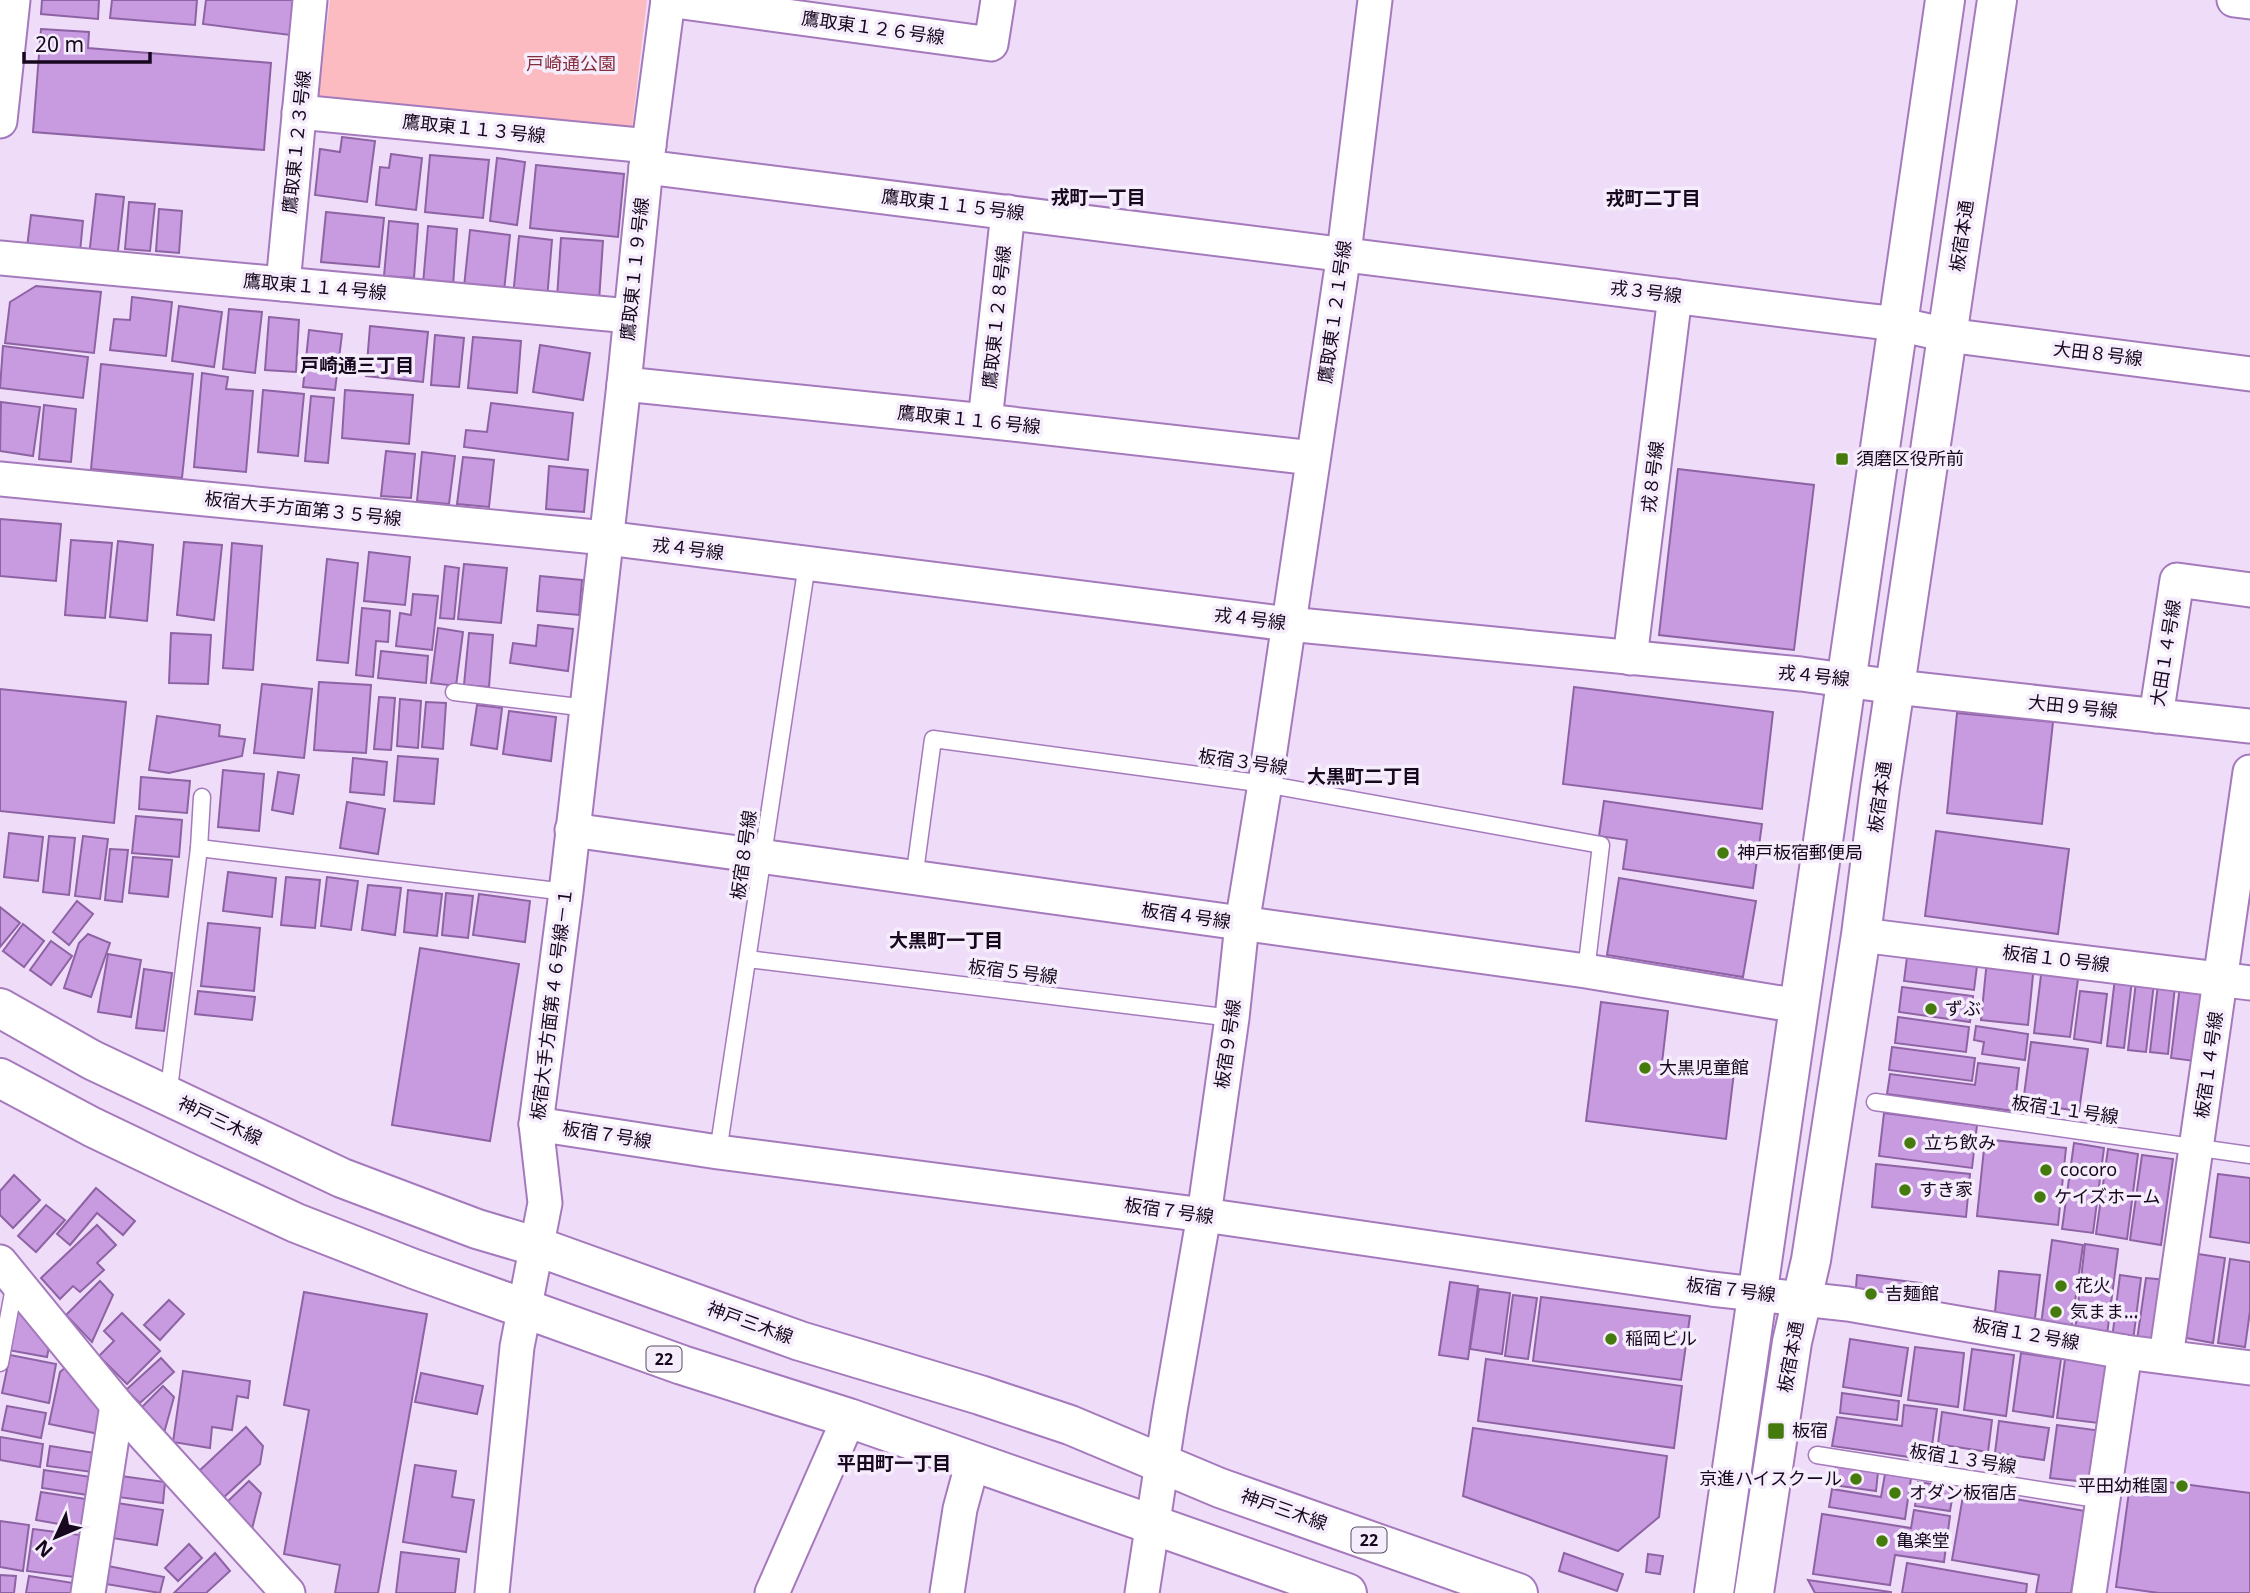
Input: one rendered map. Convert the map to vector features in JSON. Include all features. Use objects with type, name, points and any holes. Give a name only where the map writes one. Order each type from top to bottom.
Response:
[{"type":"main road","points":[[1714,1593],[1945,0]]},
{"type":"main road","name":"板宿本通","points":[[1754,1593],[1792,1342],[1811,1260],[1861,935],[1997,0]]},
{"type":"main road","name":"神戸三木線","points":[[0,1008],[92,1060],[342,1178],[477,1229],[538,1247],[800,1341],[1070,1425],[1220,1488],[1518,1593]]},
{"type":"main road","name":"22","points":[[0,1078],[115,1138],[296,1223],[524,1310],[849,1418],[1348,1593]]},
{"type":"street","points":[[1,101],[13,0]]},
{"type":"street","name":"鷹取東１２３号線","points":[[283,284],[310,0]]},
{"type":"street","name":"鷹取東１２６号線","points":[[668,0],[991,44],[998,0]]},
{"type":"street","name":"鷹取東１１９号線","points":[[606,538],[647,157],[668,0]]},
{"type":"street","name":"鷹取東１２１号線","points":[[1288,624],[1344,253],[1375,0]]},
{"type":"street","points":[[2234,0],[2250,2]]},
{"type":"street","name":"鷹取東１１３号線","points":[[299,112],[647,157]]},
{"type":"street","name":"鷹取東１１５号線","points":[[647,157],[1008,212],[1344,253]]},
{"type":"street","name":"鷹取東１２８号線","points":[[985,421],[1008,212]]},
{"type":"street","name":"戎３号線","points":[[1344,253],[1898,324],[1947,335]]},
{"type":"street","name":"鷹取東１１４号線","points":[[0,258],[630,316]]},
{"type":"street","name":"戎８号線","points":[[1630,658],[1675,296]]},
{"type":"street","name":"大田８号線","points":[[1947,335],[2250,374]]},
{"type":"street","name":"鷹取東１１６号線","points":[[624,384],[1313,458]]},
{"type":"street","name":"板宿大手方面第３５号線","points":[[0,479],[606,538]]},
{"type":"street","name":"戎４号線","points":[[606,538],[1288,624],[1846,679],[1896,687]]},
{"type":"street","name":"板宿大手方面第４６号線－１","points":[[492,1593],[517,1347],[545,1203],[536,1124],[566,892],[606,538]]},
{"type":"street","name":"大田１４号線","points":[[2156,716],[2177,580],[2250,590]]},
{"type":"street","name":"板宿９号線","points":[[1142,1593],[1204,1215],[1232,1018],[1242,924],[1288,624]]},
{"type":"street","name":"大田９号線","points":[[1896,687],[2250,726]]},
{"type":"street","name":"板宿１４号線","points":[[2166,1357],[2197,1148],[2236,981],[2250,772]]},
{"type":"street","name":"板宿４号線","points":[[572,830],[1586,971],[1799,1006]]},
{"type":"street","name":"板宿１０号線","points":[[1861,935],[2236,981]]},
{"type":"street","name":"板宿７号線","points":[[536,1124],[718,1152],[1204,1215],[1802,1299]]},
{"type":"street","points":[[8,1271],[117,1405],[288,1593]]},
{"type":"street","name":"板宿１２号線","points":[[1802,1299],[1849,1304],[2125,1352],[2250,1368]]},
{"type":"street","points":[[2089,1593],[2125,1352]]},
{"type":"street","points":[[88,1593],[117,1405]]},
{"type":"street","points":[[772,1593],[849,1418]]},
{"type":"street","points":[[947,1593],[960,1509],[972,1461]]},
{"type":"lane","name":"板宿８号線","points":[[718,1152],[807,564]]},
{"type":"lane","points":[[454,692],[587,708]]},
{"type":"lane","name":"板宿３号線","points":[[914,879],[933,739],[1265,784],[1601,845],[1586,971]]},
{"type":"lane","points":[[168,1097],[199,848],[202,797]]},
{"type":"lane","points":[[199,848],[566,892]]},
{"type":"lane","name":"板宿５号線","points":[[748,959],[1232,1018]]},
{"type":"lane","name":"板宿１１号線","points":[[1875,1102],[2250,1155]]},
{"type":"lane","points":[[0,1363],[8,1271]]},
{"type":"lane","name":"板宿１３号線","points":[[1817,1455],[2103,1500]]},
{"type":"shaded area","name":"平田幼稚園","points":[[2130,1360],[2250,1378],[2250,1593],[2098,1593]]},
{"type":"green space","name":"戸崎通公園","points":[[330,0],[647,0],[631,136],[318,98]]},
{"type":"building","points":[[42,0],[99,0],[98,19],[41,14]]},
{"type":"building","points":[[112,0],[197,0],[195,25],[110,18]]},
{"type":"building","points":[[206,0],[294,0],[290,35],[203,24]]},
{"type":"building","points":[[41,29],[89,32],[88,48],[271,63],[264,150],[33,132]]},
{"type":"building","points":[[342,137],[375,141],[367,202],[315,195],[320,149],[340,152]]},
{"type":"building","points":[[391,154],[422,158],[416,210],[376,205],[380,167],[389,168]]},
{"type":"building","points":[[430,155],[489,160],[483,218],[425,212]]},
{"type":"building","points":[[497,158],[525,162],[517,225],[490,221]]},
{"type":"building","points":[[536,165],[624,174],[618,237],[530,228]]},
{"type":"building","points":[[96,194],[124,197],[117,259],[89,256]]},
{"type":"building","points":[[129,202],[155,204],[150,251],[125,249]]},
{"type":"building","points":[[159,209],[182,211],[179,253],[156,251]]},
{"type":"building","points":[[326,212],[384,218],[379,267],[321,262]]},
{"type":"building","points":[[31,215],[83,221],[80,252],[27,247]]},
{"type":"building","points":[[389,221],[418,224],[414,278],[384,276]]},
{"type":"building","points":[[428,226],[457,229],[453,286],[423,284]]},
{"type":"building","points":[[470,230],[510,235],[504,291],[464,287]]},
{"type":"building","points":[[519,236],[552,240],[547,299],[513,296]]},
{"type":"building","points":[[561,238],[603,241],[599,301],[557,298]]},
{"type":"building","points":[[36,286],[101,292],[94,353],[5,343],[10,302]]},
{"type":"building","points":[[132,297],[172,302],[166,356],[110,350],[114,319],[130,320]]},
{"type":"building","points":[[179,306],[222,312],[214,367],[172,361]]},
{"type":"building","points":[[229,309],[262,312],[255,373],[223,369]]},
{"type":"building","points":[[269,317],[299,320],[296,372],[265,370]]},
{"type":"building","points":[[370,326],[428,332],[423,382],[366,376]]},
{"type":"building","points":[[309,330],[342,334],[335,390],[303,387]]},
{"type":"building","points":[[435,335],[464,338],[459,387],[431,385]]},
{"type":"building","points":[[473,337],[521,341],[517,393],[468,388]]},
{"type":"building","points":[[540,345],[590,353],[583,400],[533,392]]},
{"type":"building","points":[[3,346],[88,357],[83,398],[0,388]]},
{"type":"building","points":[[101,364],[193,374],[182,478],[91,469]]},
{"type":"building","points":[[202,373],[228,377],[226,389],[253,391],[246,472],[194,467]]},
{"type":"building","points":[[263,390],[304,394],[298,456],[258,452]]},
{"type":"building","points":[[345,390],[413,395],[409,444],[342,438]]},
{"type":"building","points":[[311,396],[334,398],[328,463],[305,461]]},
{"type":"building","points":[[1,402],[40,407],[33,456],[0,451]]},
{"type":"building","points":[[491,403],[573,413],[568,460],[464,447],[466,430],[487,432]]},
{"type":"building","points":[[44,405],[76,409],[71,462],[39,459]]},
{"type":"building","points":[[386,451],[415,454],[411,498],[381,496]]},
{"type":"building","points":[[422,452],[455,456],[449,504],[417,501]]},
{"type":"building","points":[[463,457],[494,460],[489,507],[457,504]]},
{"type":"building","points":[[549,466],[588,470],[584,512],[546,509]]},
{"type":"building","points":[[1678,469],[1814,485],[1794,650],[1659,635]]},
{"type":"building","points":[[0,519],[61,524],[56,581],[0,576]]},
{"type":"building","points":[[71,540],[112,543],[105,618],[65,615]]},
{"type":"building","points":[[118,541],[153,545],[147,621],[110,617]]},
{"type":"building","points":[[184,542],[222,545],[214,620],[177,615]]},
{"type":"building","points":[[232,543],[262,546],[253,670],[223,668]]},
{"type":"building","points":[[369,552],[410,557],[405,605],[364,601]]},
{"type":"building","points":[[327,559],[358,563],[348,663],[317,660]]},
{"type":"building","points":[[464,564],[507,568],[501,623],[458,619]]},
{"type":"building","points":[[445,566],[459,568],[454,619],[440,618]]},
{"type":"building","points":[[540,576],[582,580],[579,615],[537,611]]},
{"type":"building","points":[[413,594],[438,596],[432,650],[396,646],[400,613],[411,615]]},
{"type":"building","points":[[362,608],[390,611],[388,642],[376,641],[373,677],[356,675]]},
{"type":"building","points":[[538,625],[573,629],[568,671],[510,663],[513,643],[536,646]]},
{"type":"building","points":[[438,628],[463,632],[456,686],[431,683]]},
{"type":"building","points":[[171,633],[211,635],[208,684],[169,683]]},
{"type":"building","points":[[469,633],[493,635],[489,687],[464,685]]},
{"type":"building","points":[[381,651],[428,656],[426,683],[378,678]]},
{"type":"building","points":[[319,682],[371,685],[366,753],[314,750]]},
{"type":"building","points":[[262,684],[312,689],[304,758],[254,753]]},
{"type":"building","points":[[1574,687],[1773,712],[1762,809],[1563,784]]},
{"type":"building","points":[[0,689],[126,702],[114,823],[0,811]]},
{"type":"building","points":[[379,697],[395,698],[391,750],[374,749]]},
{"type":"building","points":[[400,699],[421,701],[418,748],[397,746]]},
{"type":"building","points":[[426,702],[446,703],[443,749],[422,747]]},
{"type":"building","points":[[477,705],[502,708],[497,749],[471,745]]},
{"type":"building","points":[[509,711],[556,717],[551,761],[503,754]]},
{"type":"building","points":[[1957,713],[2053,722],[2042,824],[1947,813]]},
{"type":"building","points":[[157,716],[220,725],[219,736],[245,739],[242,756],[169,773],[149,770]]},
{"type":"building","points":[[398,756],[438,759],[434,804],[394,801]]},
{"type":"building","points":[[353,758],[387,762],[384,795],[350,792]]},
{"type":"building","points":[[223,770],[264,774],[259,831],[218,827]]},
{"type":"building","points":[[278,772],[299,775],[293,814],[272,810]]},
{"type":"building","points":[[141,777],[190,781],[187,813],[139,809]]},
{"type":"building","points":[[1604,801],[1762,824],[1753,888],[1623,869],[1627,840],[1599,836]]},
{"type":"building","points":[[347,802],[385,809],[378,854],[340,848]]},
{"type":"building","points":[[136,816],[182,820],[179,857],[132,853]]},
{"type":"building","points":[[1936,831],[2069,849],[2058,934],[1925,916]]},
{"type":"building","points":[[9,833],[43,837],[38,881],[4,877]]},
{"type":"building","points":[[49,836],[75,838],[69,895],[43,892]]},
{"type":"building","points":[[83,836],[108,839],[100,899],[75,896]]},
{"type":"building","points":[[110,849],[128,850],[122,902],[105,900]]},
{"type":"building","points":[[133,857],[172,860],[168,897],[129,893]]},
{"type":"building","points":[[228,872],[276,878],[272,917],[223,911]]},
{"type":"building","points":[[286,877],[320,880],[315,928],[281,925]]},
{"type":"building","points":[[327,877],[358,881],[351,930],[321,926]]},
{"type":"building","points":[[1619,878],[1756,901],[1743,977],[1607,955]]},
{"type":"building","points":[[368,885],[401,888],[395,935],[362,930]]},
{"type":"building","points":[[408,890],[442,894],[437,936],[404,932]]},
{"type":"building","points":[[446,893],[473,896],[468,938],[442,935]]},
{"type":"building","points":[[479,894],[530,901],[525,942],[473,935]]},
{"type":"building","points":[[77,901],[93,914],[69,945],[53,932]]},
{"type":"building","points":[[0,907],[20,923],[0,947]]},
{"type":"building","points":[[208,923],[260,928],[254,991],[201,986]]},
{"type":"building","points":[[23,924],[44,941],[24,967],[3,951]]},
{"type":"building","points":[[88,934],[110,943],[91,997],[64,988],[79,943]]},
{"type":"building","points":[[51,941],[72,956],[51,985],[30,970]]},
{"type":"building","points":[[420,948],[519,964],[490,1141],[392,1125]]},
{"type":"building","points":[[1908,949],[1978,958],[1974,990],[1904,981]]},
{"type":"building","points":[[108,954],[141,960],[131,1017],[98,1012]]},
{"type":"building","points":[[1987,960],[2034,965],[2028,1025],[1981,1020]]},
{"type":"building","points":[[2042,967],[2079,972],[2070,1037],[2034,1033]]},
{"type":"building","points":[[144,969],[172,973],[164,1031],[136,1028]]},
{"type":"building","points":[[2115,978],[2132,980],[2124,1048],[2107,1046]]},
{"type":"building","points":[[2136,982],[2154,983],[2146,1052],[2128,1050]]},
{"type":"building","points":[[2158,984],[2175,986],[2168,1054],[2150,1052]]},
{"type":"building","points":[[2180,986],[2211,990],[2202,1062],[2171,1058]]},
{"type":"building","points":[[1902,987],[1973,996],[1970,1022],[1899,1012]]},
{"type":"building","points":[[198,991],[255,997],[252,1020],[195,1014]]},
{"type":"building","points":[[2080,991],[2107,994],[2101,1043],[2074,1039]]},
{"type":"building","name":"大黒児童館","points":[[1601,1002],[1668,1011],[1662,1063],[1734,1072],[1726,1139],[1586,1121]]},
{"type":"building","points":[[1898,1017],[1969,1027],[1966,1052],[1895,1043]]},
{"type":"building","points":[[1976,1026],[2028,1034],[2025,1060],[1982,1054],[1984,1042],[1974,1040]]},
{"type":"building","points":[[2031,1042],[2088,1049],[2079,1111],[2023,1103]]},
{"type":"building","points":[[1892,1047],[1975,1058],[1972,1081],[1889,1070]]},
{"type":"building","points":[[1978,1063],[2019,1068],[2014,1111],[1887,1094],[1890,1074],[1975,1085]]},
{"type":"building","points":[[1884,1113],[1977,1125],[1972,1168],[1879,1156]]},
{"type":"building","points":[[1985,1139],[2066,1148],[2058,1225],[1977,1216]]},
{"type":"building","points":[[2074,1143],[2104,1148],[2093,1233],[2062,1229]]},
{"type":"building","points":[[2108,1149],[2138,1154],[2127,1239],[2096,1234]]},
{"type":"building","points":[[2142,1155],[2173,1159],[2161,1245],[2130,1240]]},
{"type":"building","points":[[1876,1164],[1970,1174],[1966,1217],[1872,1207]]},
{"type":"building","points":[[2218,1174],[2250,1178],[2250,1243],[2210,1237]]},
{"type":"building","points":[[14,1175],[40,1200],[13,1228],[0,1215],[0,1191]]},
{"type":"building","points":[[96,1188],[135,1221],[123,1235],[97,1213],[70,1245],[57,1234]]},
{"type":"building","points":[[46,1205],[65,1220],[36,1252],[18,1236]]},
{"type":"building","points":[[97,1225],[116,1245],[97,1263],[104,1270],[80,1292],[73,1286],[60,1299],[41,1278]]},
{"type":"building","points":[[2052,1240],[2083,1245],[2071,1330],[2041,1325]]},
{"type":"building","points":[[2085,1244],[2118,1249],[2107,1335],[2075,1331]]},
{"type":"building","points":[[2198,1254],[2225,1258],[2213,1343],[2186,1338]]},
{"type":"building","points":[[2230,1259],[2250,1262],[2250,1311],[2245,1347],[2218,1343]]},
{"type":"building","points":[[1999,1271],[2040,1275],[2034,1327],[1994,1322]]},
{"type":"building","points":[[1857,1275],[1937,1285],[1934,1309],[1855,1299]]},
{"type":"building","points":[[2120,1275],[2141,1278],[2133,1341],[2112,1339]]},
{"type":"building","points":[[2146,1278],[2167,1280],[2157,1344],[2137,1340]]},
{"type":"building","points":[[100,1281],[113,1295],[92,1342],[66,1315]]},
{"type":"building","points":[[1450,1282],[1478,1286],[1468,1359],[1439,1355]]},
{"type":"building","points":[[1479,1289],[1510,1293],[1502,1354],[1470,1349]]},
{"type":"building","points":[[304,1292],[427,1314],[378,1593],[335,1593],[340,1565],[284,1554],[309,1410],[284,1405]]},
{"type":"building","points":[[1513,1295],[1537,1298],[1528,1359],[1505,1356]]},
{"type":"building","name":"稲岡ビル","points":[[1541,1297],[1690,1316],[1681,1380],[1533,1361]]},
{"type":"building","points":[[169,1300],[184,1314],[160,1340],[144,1325]]},
{"type":"building","points":[[15,1308],[50,1342],[47,1357],[8,1350]]},
{"type":"building","points":[[122,1313],[160,1351],[127,1384],[99,1356],[114,1341],[104,1331]]},
{"type":"building","points":[[1850,1339],[1908,1348],[1901,1396],[1843,1387]]},
{"type":"building","points":[[1915,1347],[1964,1353],[1958,1407],[1908,1400]]},
{"type":"building","points":[[1972,1349],[2014,1355],[2006,1416],[1964,1410]]},
{"type":"building","points":[[2021,1353],[2061,1359],[2053,1417],[2013,1411]]},
{"type":"building","points":[[10,1355],[56,1364],[49,1403],[2,1393]]},
{"type":"building","points":[[161,1358],[174,1372],[140,1403],[126,1390]]},
{"type":"building","points":[[1486,1359],[1682,1386],[1674,1448],[1478,1421]]},
{"type":"building","points":[[2065,1359],[2106,1365],[2098,1423],[2057,1418]]},
{"type":"building","points":[[67,1366],[105,1405],[99,1434],[49,1424],[60,1372]]},
{"type":"building","points":[[183,1371],[250,1381],[248,1398],[237,1396],[232,1430],[212,1427],[210,1448],[173,1442]]},
{"type":"building","points":[[421,1373],[483,1386],[477,1414],[415,1402]]},
{"type":"building","points":[[163,1386],[174,1397],[164,1433],[140,1409]]},
{"type":"building","points":[[1842,1393],[1899,1401],[1897,1420],[1840,1413]]},
{"type":"building","points":[[1904,1405],[1937,1409],[1930,1460],[1832,1446],[1837,1417],[1902,1426]]},
{"type":"building","points":[[7,1406],[46,1413],[41,1438],[2,1430]]},
{"type":"building","points":[[1942,1412],[1992,1420],[1988,1452],[1938,1444]]},
{"type":"building","points":[[1999,1421],[2049,1428],[2044,1460],[1995,1453]]},
{"type":"building","points":[[2057,1425],[2102,1431],[2096,1483],[2050,1478]]},
{"type":"building","points":[[246,1427],[263,1446],[260,1464],[223,1498],[198,1472]]},
{"type":"building","points":[[1473,1428],[1667,1456],[1659,1517],[1618,1551],[1463,1496]]},
{"type":"building","points":[[0,1437],[43,1444],[40,1467],[0,1460]]},
{"type":"building","points":[[50,1446],[95,1453],[92,1472],[47,1466]]},
{"type":"building","points":[[415,1465],[456,1471],[452,1497],[474,1500],[466,1552],[403,1542]]},
{"type":"building","name":"京進ハイスクール","points":[[1836,1466],[1878,1472],[1876,1491],[1833,1485]]},
{"type":"building","points":[[44,1470],[91,1477],[88,1495],[42,1488]]},
{"type":"building","name":"オダン板宿店","points":[[1885,1474],[1911,1478],[1905,1519],[1829,1507],[1832,1489],[1881,1497]]},
{"type":"building","points":[[121,1476],[165,1482],[163,1503],[118,1497]]},
{"type":"building","name":"平田幼稚園","points":[[2131,1477],[2250,1493],[2250,1593],[2159,1593],[2116,1587]]},
{"type":"building","points":[[249,1481],[261,1493],[252,1529],[225,1504]]},
{"type":"building","points":[[1918,1482],[1954,1487],[1950,1511],[1915,1506]]},
{"type":"building","points":[[1964,1490],[2085,1511],[2071,1593],[2036,1593],[2039,1575],[1952,1560]]},
{"type":"building","points":[[41,1492],[92,1500],[87,1529],[36,1520]]},
{"type":"building","points":[[117,1503],[163,1510],[157,1545],[112,1538]]},
{"type":"building","name":"亀楽堂","points":[[1914,1510],[1950,1516],[1944,1562],[1895,1555],[1890,1585],[1813,1574],[1822,1514],[1911,1528]]},
{"type":"building","points":[[0,1521],[29,1525],[23,1571],[0,1567]]},
{"type":"building","points":[[33,1529],[80,1535],[74,1577],[27,1571]]},
{"type":"building","points":[[189,1544],[202,1558],[178,1581],[165,1568]]},
{"type":"building","points":[[401,1552],[459,1559],[455,1593],[396,1593]]},
{"type":"building","points":[[215,1553],[230,1571],[206,1593],[174,1593]]},
{"type":"building","points":[[1564,1553],[1623,1574],[1617,1591],[1559,1571]]},
{"type":"building","points":[[1648,1554],[1663,1556],[1660,1574],[1646,1572]]},
{"type":"building","points":[[1907,1563],[2027,1584],[2026,1593],[1902,1593]]},
{"type":"building","points":[[103,1565],[164,1577],[160,1593],[100,1583]]},
{"type":"building","points":[[0,1575],[16,1576],[14,1593],[0,1593]]},
{"type":"building","points":[[29,1576],[73,1583],[72,1593],[26,1593]]},
{"type":"building","points":[[1808,1580],[1891,1592],[1891,1593],[1815,1593]]},
{"type":"place","name":"須磨区役所前","points":[[1842,459]]},
{"type":"place","name":"神戸板宿郵便局","points":[[1723,853]]},
{"type":"place","name":"ずぶ","points":[[1931,1009]]},
{"type":"place","name":"大黒児童館","points":[[1645,1068]]},
{"type":"place","name":"立ち飲み","points":[[1910,1143]]},
{"type":"place","name":"cocoro","points":[[2046,1170]]},
{"type":"place","name":"すき家","points":[[1905,1190]]},
{"type":"place","name":"ケイズホーム","points":[[2040,1197]]},
{"type":"place","name":"花火","points":[[2061,1286]]},
{"type":"place","name":"吉麺館","points":[[1871,1294]]},
{"type":"place","name":"気まま…","points":[[2056,1312]]},
{"type":"place","name":"稲岡ビル","points":[[1611,1339]]},
{"type":"place","name":"板宿","points":[[1776,1431]]},
{"type":"place","name":"京進ハイスクール","points":[[1856,1479]]},
{"type":"place","name":"平田幼稚園","points":[[2182,1486]]},
{"type":"place","name":"オダン板宿店","points":[[1895,1493]]},
{"type":"place","name":"亀楽堂","points":[[1882,1541]]},
{"type":"district","name":"戎町一丁目","points":[[1098,197]]},
{"type":"district","name":"戎町二丁目","points":[[1653,198]]},
{"type":"district","name":"戸崎通三丁目","points":[[357,365]]},
{"type":"district","name":"大黒町二丁目","points":[[1364,776]]},
{"type":"district","name":"大黒町一丁目","points":[[946,940]]},
{"type":"district","name":"平田町一丁目","points":[[894,1463]]}]
